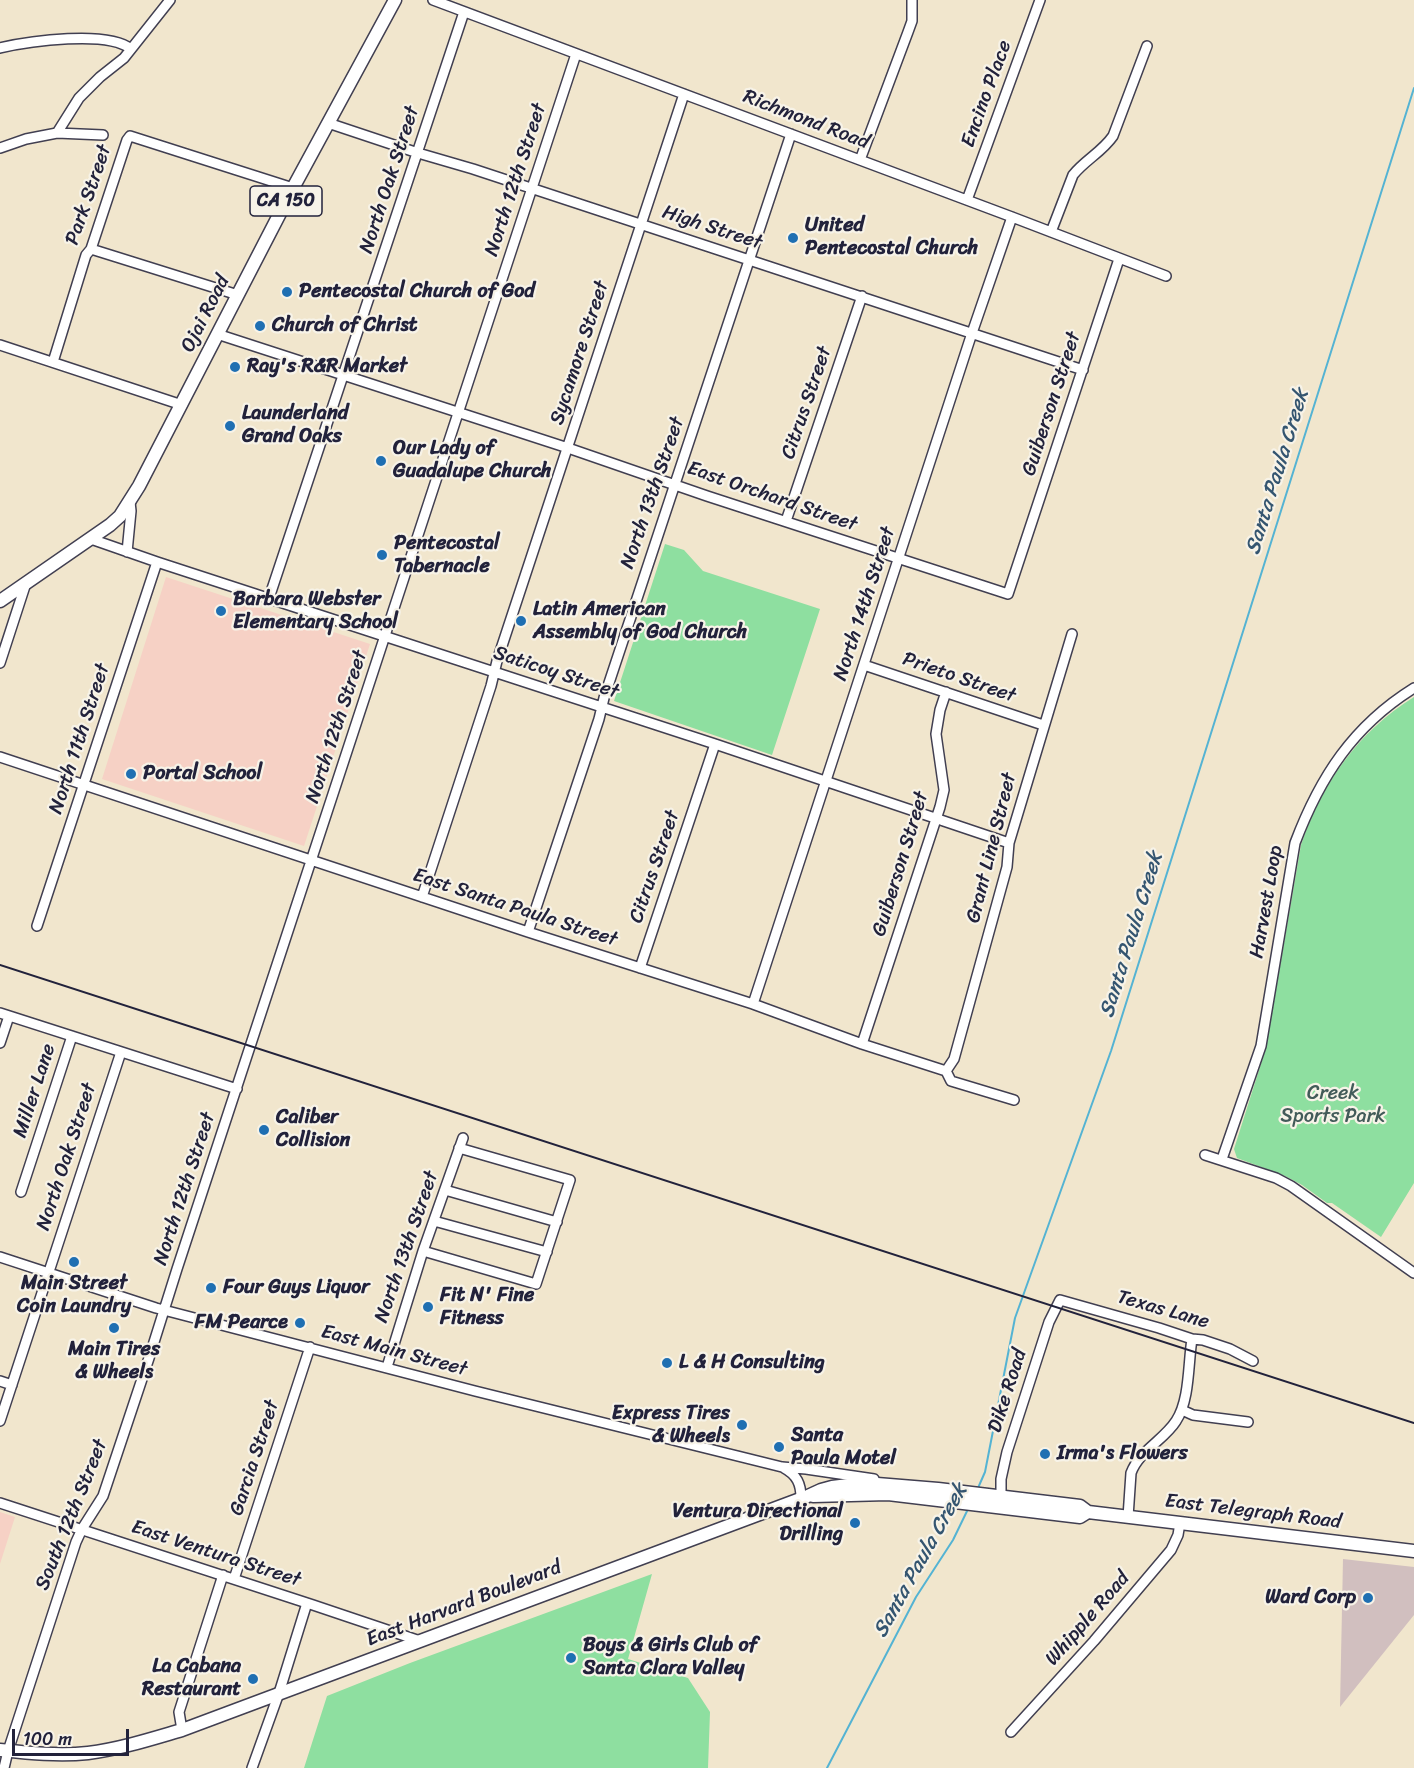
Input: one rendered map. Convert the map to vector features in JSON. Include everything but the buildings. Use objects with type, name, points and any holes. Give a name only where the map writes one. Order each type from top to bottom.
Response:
[{"type":"main road","name":"Ojai Road","points":[[0,601],[92,538],[120,516],[130,502],[293,188],[395,0]]},
{"type":"main road","name":"East Harvard Boulevard","points":[[4,1750],[60,1754],[88,1753],[142,1742],[182,1730],[821,1490],[858,1483],[938,1494]]},
{"type":"main road","name":"East Telegraph Road","points":[[938,1494],[1080,1506],[1088,1512],[1414,1551]]},
{"type":"street","points":[[57,133],[79,98],[124,57],[170,0]]},
{"type":"street","name":"Richmond Road","points":[[433,0],[1166,276]]},
{"type":"street","points":[[860,160],[908,32],[913,11],[912,0]]},
{"type":"street","name":"Encino Place","points":[[967,200],[1040,0]]},
{"type":"street","name":"North Oak Street","points":[[269,598],[464,12]]},
{"type":"street","points":[[0,48],[73,38],[112,42],[126,45],[131,49]]},
{"type":"street","points":[[1051,232],[1073,175],[1105,147],[1113,136],[1147,46]]},
{"type":"street","name":"North 12th Street","points":[[165,1310],[576,54]]},
{"type":"street","name":"Sycamore Street","points":[[422,897],[684,94]]},
{"type":"street","name":"High Street","points":[[328,123],[1083,370]]},
{"type":"street","points":[[0,148],[57,133],[103,135]]},
{"type":"street","name":"North 13th Street","points":[[528,932],[791,134]]},
{"type":"street","name":"Park Street","points":[[53,362],[87,255],[130,136],[293,188]]},
{"type":"street","name":"North 14th Street","points":[[753,1004],[1012,217]]},
{"type":"street","points":[[91,249],[238,295]]},
{"type":"street","name":"Guiberson Street","points":[[1008,594],[1119,259]]},
{"type":"street","name":"Citrus Street","points":[[786,521],[862,296]]},
{"type":"street","name":"East Orchard Street","points":[[217,334],[1008,594]]},
{"type":"street","points":[[0,345],[182,405]]},
{"type":"street","points":[[127,552],[130,502]]},
{"type":"street","name":"Saticoy Street","points":[[92,538],[156,562],[715,744],[1009,843]]},
{"type":"street","name":"North 11th Street","points":[[37,926],[85,785],[156,562]]},
{"type":"street","points":[[0,663],[27,582]]},
{"type":"street","name":"Grant Line Street","points":[[946,1071],[954,1059],[1007,867],[1009,843],[1072,634]]},
{"type":"street","name":"Prieto Street","points":[[864,666],[1043,725]]},
{"type":"street","name":"Harvest Loop","points":[[1222,1159],[1261,1046],[1294,843],[1318,789],[1344,750],[1374,718],[1414,688]]},
{"type":"street","name":"Guiberson Street","points":[[862,1044],[944,790],[936,734],[940,710],[946,693]]},
{"type":"street","name":"Citrus Street","points":[[640,968],[715,744]]},
{"type":"street","name":"East Santa Paula Street","points":[[0,757],[753,1004],[862,1044],[946,1071],[951,1081],[1014,1100]]},
{"type":"street","points":[[0,1043],[4,1015],[237,1089]]},
{"type":"street","name":"Miller Lane","points":[[21,1192],[72,1036]]},
{"type":"street","name":"North Oak Street","points":[[0,1421],[121,1052]]},
{"type":"street","name":"North 13th Street","points":[[387,1367],[423,1251],[463,1138]]},
{"type":"street","points":[[423,1251],[536,1284],[570,1180],[459,1148]]},
{"type":"street","points":[[1205,1155],[1276,1178],[1291,1186],[1414,1273]]},
{"type":"street","points":[[446,1190],[557,1222]]},
{"type":"street","points":[[434,1221],[547,1252]]},
{"type":"street","name":"East Main Street","points":[[0,1257],[165,1310],[577,1417],[782,1467],[835,1474]]},
{"type":"street","name":"Texas Lane","points":[[1060,1299],[1192,1339],[1203,1340],[1230,1349],[1253,1361]]},
{"type":"street","name":"Dike Road","points":[[995,1499],[1007,1452],[1049,1322],[1060,1299]]},
{"type":"street","name":"South 12th Street","points":[[4,1768],[4,1750],[73,1552],[82,1529],[103,1496],[165,1310]]},
{"type":"street","points":[[1128,1517],[1133,1468],[1167,1432],[1182,1410],[1192,1339]]},
{"type":"street","name":"Garcia Street","points":[[234,1579],[310,1347]]},
{"type":"street","points":[[0,1381],[12,1385]]},
{"type":"street","points":[[1182,1410],[1193,1414],[1248,1422]]},
{"type":"street","points":[[782,1467],[791,1472],[798,1481],[805,1497]]},
{"type":"street","name":"East Telegraph Road","points":[[835,1474],[938,1494]]},
{"type":"street","name":"East Ventura Street","points":[[0,1503],[420,1641]]},
{"type":"street","name":"Whipple Road","points":[[1011,1732],[1094,1641],[1171,1550],[1178,1535],[1180,1523]]},
{"type":"street","points":[[182,1730],[179,1713],[223,1575]]},
{"type":"street","points":[[252,1768],[279,1693],[307,1603]]},
{"type":"shaded area","points":[[166,577],[370,644],[304,846],[102,779]]},
{"type":"shaded area","points":[[0,1512],[15,1517],[0,1564]]},
{"type":"shaded area","points":[[1343,1559],[1414,1567],[1414,1615],[1340,1707]]},
{"type":"green space","points":[[665,544],[684,550],[703,571],[820,609],[772,755],[614,701]]},
{"type":"green space","name":"Creek Sports Park","points":[[1414,697],[1414,1183],[1381,1237],[1302,1185],[1237,1158],[1234,1149],[1266,1048],[1301,845],[1310,822],[1331,780],[1344,761],[1376,726]]},
{"type":"green space","points":[[652,1574],[628,1659],[688,1678],[710,1712],[708,1768],[304,1768],[327,1696]]},
{"type":"waterway","name":"Santa Paula Creek","points":[[978,1488],[985,1472],[1015,1318],[1111,1051],[1414,88]]},
{"type":"waterway","name":"Santa Paula Creek","points":[[827,1768],[916,1597],[953,1540],[969,1507]]},
{"type":"railway","points":[[0,965],[1414,1423]]},
{"type":"place","name":"United Pentecostal Church","points":[[793,238]]},
{"type":"place","name":"Pentecostal Church of God","points":[[287,292]]},
{"type":"place","name":"Church of Christ","points":[[260,326]]},
{"type":"place","name":"Ray's R&R Market","points":[[235,367]]},
{"type":"place","name":"Launderland Grand Oaks","points":[[230,426]]},
{"type":"place","name":"Our Lady of Guadalupe Church","points":[[381,461]]},
{"type":"place","name":"Pentecostal Tabernacle","points":[[382,555]]},
{"type":"place","name":"Barbara Webster Elementary School","points":[[221,611]]},
{"type":"place","name":"Latin American Assembly of God Church","points":[[521,621]]},
{"type":"place","name":"Portal School","points":[[131,774]]},
{"type":"place","name":"Caliber Collision","points":[[264,1130]]},
{"type":"place","name":"Main Street Coin Laundry","points":[[74,1262]]},
{"type":"place","name":"Four Guys Liquor","points":[[211,1288]]},
{"type":"place","name":"Fit N' Fine Fitness","points":[[428,1307]]},
{"type":"place","name":"FM Pearce","points":[[300,1323]]},
{"type":"place","name":"Main Tires & Wheels","points":[[114,1328]]},
{"type":"place","name":"L & H Consulting","points":[[667,1363]]},
{"type":"place","name":"Express Tires & Wheels","points":[[742,1425]]},
{"type":"place","name":"Santa Paula Motel","points":[[779,1447]]},
{"type":"place","name":"Irma's Flowers","points":[[1045,1454]]},
{"type":"place","name":"Ventura Directional Drilling","points":[[855,1523]]},
{"type":"place","name":"Ward Corp","points":[[1368,1598]]},
{"type":"place","name":"Boys & Girls Club of Santa Clara Valley","points":[[571,1658]]},
{"type":"place","name":"La Cabana Restaurant","points":[[253,1679]]}]
